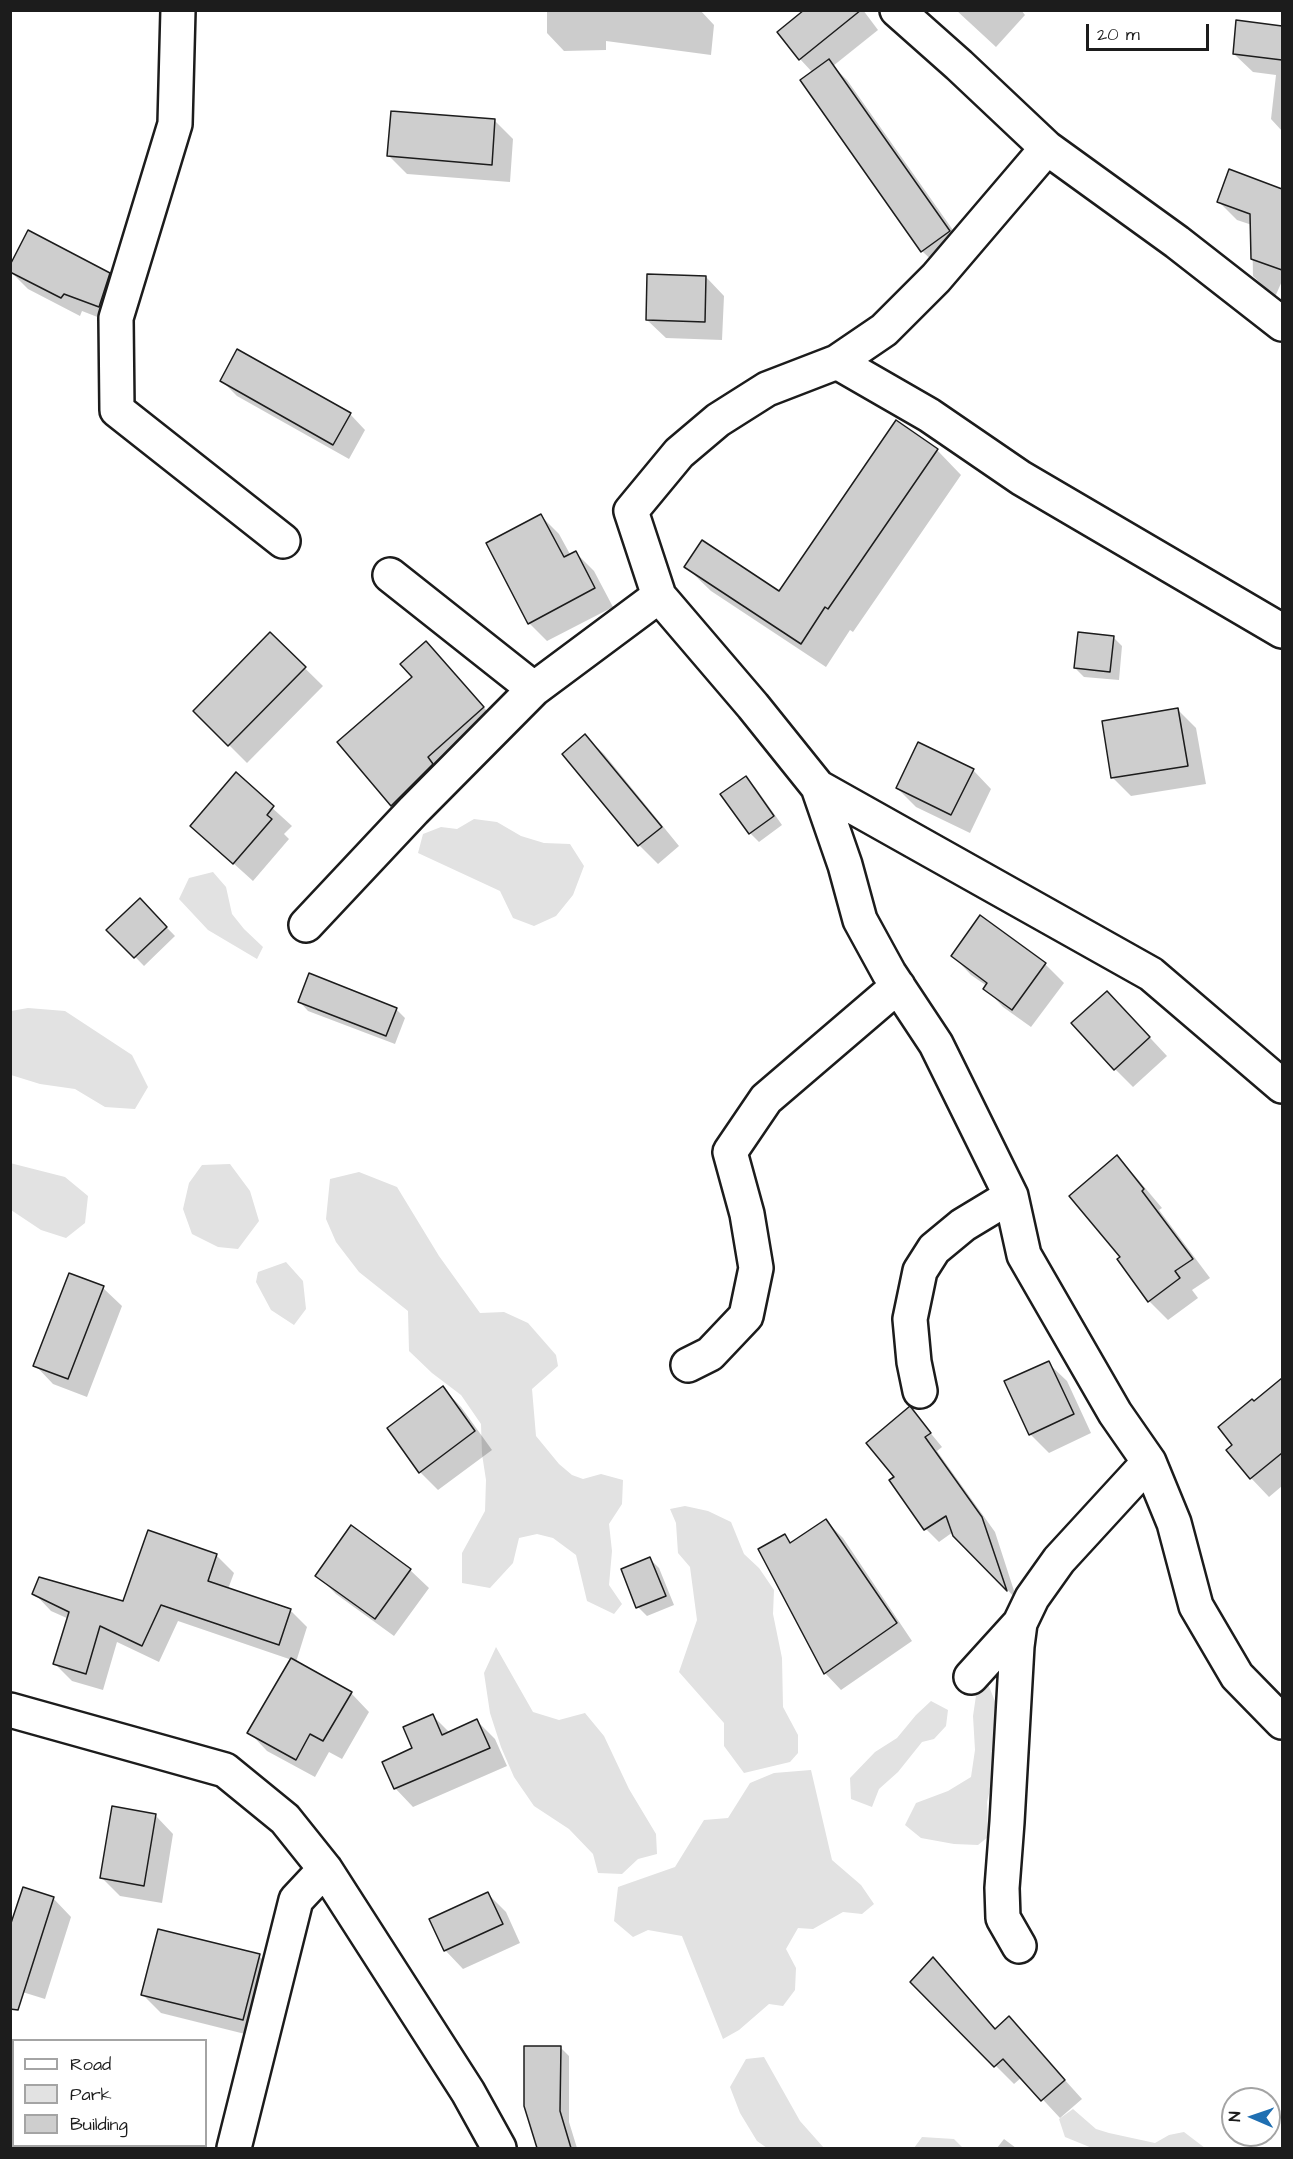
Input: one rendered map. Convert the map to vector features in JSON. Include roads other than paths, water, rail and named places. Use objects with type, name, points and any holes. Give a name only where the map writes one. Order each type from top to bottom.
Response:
[{"type":"street","points":[[178,10],[175,124],[116,318],[117,410],[283,541]]},
{"type":"street","points":[[897,10],[1047,148],[1177,242],[1282,324]]},
{"type":"street","points":[[1047,148],[936,278],[884,330],[837,362],[767,389],[718,420],[680,453],[631,511],[659,596],[753,706],[818,788],[845,865],[860,920],[898,986],[936,1044],[1011,1196],[1024,1255],[1115,1413],[1149,1462],[1174,1523],[1196,1606],[1237,1676],[1282,1722]]},
{"type":"street","points":[[837,362],[929,415],[1021,478],[1282,631]]},
{"type":"street","points":[[390,575],[534,689]]},
{"type":"street","points":[[306,925],[414,810],[534,689],[659,596]]},
{"type":"street","points":[[818,788],[1150,974],[1282,1086]]},
{"type":"street","points":[[688,1365],[710,1354],[746,1316],[756,1268],[747,1214],[730,1152],[766,1099],[898,986]]},
{"type":"street","points":[[920,1391],[914,1362],[910,1319],[920,1271],[934,1249],[963,1225],[1011,1196]]},
{"type":"street","points":[[971,1677],[1020,1623],[1032,1598],[1059,1560],[1149,1462]]},
{"type":"street","points":[[1019,1946],[1003,1918],[1002,1888],[1020,1623]]},
{"type":"street","points":[[10,1710],[225,1770],[285,1819],[325,1869],[468,2092],[498,2148]]},
{"type":"street","points":[[234,2148],[296,1900],[325,1869]]}]
